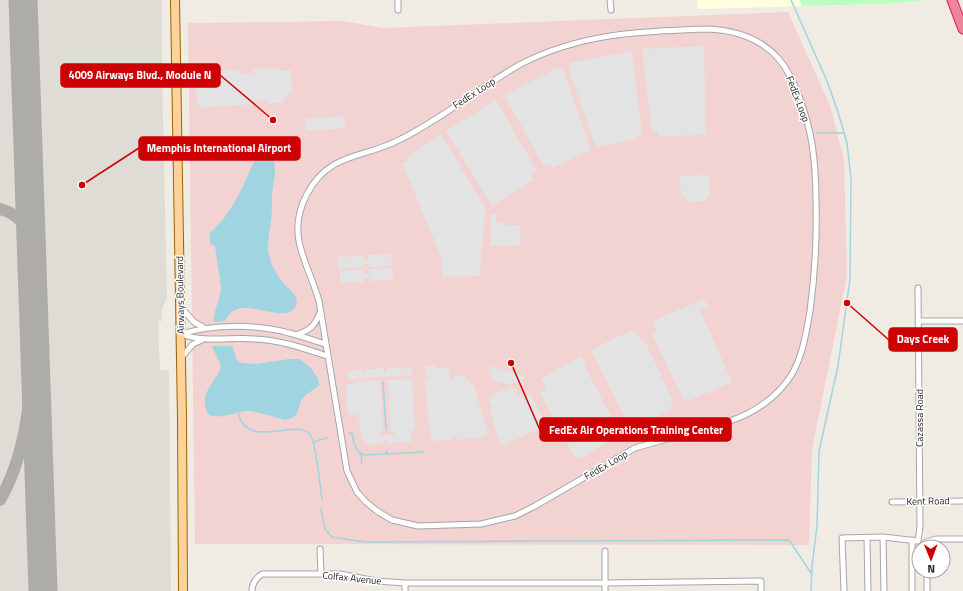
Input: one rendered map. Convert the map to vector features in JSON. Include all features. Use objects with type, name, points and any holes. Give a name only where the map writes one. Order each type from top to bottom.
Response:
[{"type":"highway","points":[[952,0],[963,29]]},
{"type":"main road","name":"Airways Boulevard","points":[[175,0],[183,591]]},
{"type":"street","points":[[398,0],[398,10]]},
{"type":"street","points":[[610,0],[611,10]]},
{"type":"street","name":"FedEx Loop","points":[[721,30],[742,34],[760,42],[779,59],[788,72],[804,112],[814,153],[816,172],[817,227],[815,275],[805,340],[796,366],[788,380],[780,389],[770,399],[757,408],[736,419],[635,448],[515,516],[495,522],[418,526],[392,520],[377,511],[366,502],[353,485],[345,466],[325,344],[321,312],[315,289],[302,255],[298,237],[298,223],[301,209],[307,194],[328,168],[346,158],[382,148],[401,139],[491,82],[523,64],[559,49],[607,36],[646,31],[721,30]]},
{"type":"street","name":"Cazassa Road","points":[[918,288],[920,527],[918,539]]},
{"type":"street","points":[[180,306],[194,322],[206,328]]},
{"type":"street","points":[[296,335],[312,328],[317,322],[321,312]]},
{"type":"street","points":[[918,321],[963,321]]},
{"type":"street","points":[[180,334],[206,328],[249,328],[273,330],[325,344]]},
{"type":"street","points":[[249,328],[249,338]]},
{"type":"street","points":[[180,334],[202,339],[249,338],[279,342],[327,356]]},
{"type":"street","points":[[180,358],[193,344],[202,339]]},
{"type":"street","name":"Kent Road","points":[[892,502],[963,501]]},
{"type":"street","points":[[844,591],[842,538],[883,537],[911,540]]},
{"type":"street","points":[[883,537],[884,591]]},
{"type":"street","points":[[867,538],[868,591]]},
{"type":"street","points":[[951,539],[963,539]]},
{"type":"street","points":[[320,549],[321,574]]},
{"type":"street","points":[[604,591],[605,551]]},
{"type":"street","name":"Colfax Avenue","points":[[252,591],[252,586],[256,578],[262,574],[340,574],[376,581],[405,583],[761,581],[760,591]]},
{"type":"street","points":[[912,579],[912,591]]},
{"type":"street","points":[[927,579],[927,591]]},
{"type":"street","points":[[405,583],[405,591]]},
{"type":"shaded area","points":[[0,0],[162,0],[162,72],[167,298],[162,308],[162,321],[158,321],[160,370],[169,370],[171,591],[0,591]]},
{"type":"shaded area","points":[[697,0],[926,0],[889,4],[698,9]]},
{"type":"shaded area","points":[[788,12],[830,105],[844,160],[847,275],[812,450],[809,545],[195,544],[188,23],[344,21],[382,28]]},
{"type":"shaded area","points":[[704,46],[706,135],[659,136],[655,130],[652,131],[642,49]]},
{"type":"shaded area","points":[[632,51],[642,134],[636,136],[637,139],[596,147],[568,68],[571,67],[570,63]]},
{"type":"shaded area","points":[[559,67],[560,70],[563,69],[591,150],[553,168],[548,164],[544,166],[504,95]]},
{"type":"shaded area","points":[[278,68],[279,71],[291,70],[292,92],[288,92],[287,97],[283,99],[283,103],[268,103],[267,100],[253,101],[253,104],[201,108],[200,104],[197,104],[195,76],[210,75],[210,71],[238,70],[239,74],[253,73],[253,69]]},
{"type":"shaded area","points":[[496,100],[537,171],[532,173],[531,177],[533,180],[492,206],[446,131]]},
{"type":"shaded area","points":[[344,116],[345,128],[306,131],[305,119]]},
{"type":"shaded area","points":[[441,134],[485,208],[480,276],[443,277],[440,254],[402,163],[409,160],[407,157]]},
{"type":"shaded area","points":[[709,175],[710,197],[706,198],[706,201],[687,202],[686,197],[681,197],[680,176]]},
{"type":"shaded area","points":[[491,214],[496,214],[496,223],[505,222],[506,226],[520,225],[521,245],[491,246]]},
{"type":"shaded area","points":[[391,254],[392,266],[369,267],[368,264],[363,264],[363,267],[339,269],[338,257],[362,256],[362,259],[368,259],[368,255]]},
{"type":"shaded area","points":[[392,268],[393,280],[370,281],[369,278],[364,278],[364,282],[340,283],[340,271],[363,269],[364,274],[370,274],[369,269]]},
{"type":"shaded area","points":[[704,299],[708,307],[700,310],[732,382],[688,401],[687,398],[684,400],[652,334],[657,332],[653,321]]},
{"type":"shaded area","points":[[632,330],[634,334],[638,335],[642,342],[645,341],[674,403],[670,405],[672,409],[631,429],[591,350]]},
{"type":"shaded area","points":[[581,356],[586,364],[584,365],[621,435],[579,459],[578,456],[575,458],[540,393],[547,388],[541,379]]},
{"type":"shaded area","points":[[425,366],[435,366],[436,369],[449,368],[450,381],[453,381],[453,377],[465,376],[465,380],[470,380],[471,385],[474,385],[488,434],[484,437],[457,440],[456,435],[453,436],[453,440],[431,441],[425,378],[429,378],[429,375],[426,375]]},
{"type":"shaded area","points":[[490,366],[525,376],[522,385],[512,382],[511,385],[491,379],[492,375],[488,374]]},
{"type":"shaded area","points":[[384,368],[384,372],[386,372],[386,368],[411,368],[412,375],[348,379],[347,371],[363,370],[363,373],[365,373],[365,370]]},
{"type":"shaded area","points":[[412,379],[415,430],[411,431],[411,442],[388,443],[388,439],[384,440],[385,443],[367,445],[367,441],[364,441],[361,438],[359,416],[350,415],[347,412],[346,384],[380,380],[383,432],[379,433],[379,435],[394,435],[394,432],[391,432],[388,380]]},
{"type":"shaded area","points":[[511,386],[513,390],[515,388],[519,396],[522,394],[523,398],[530,393],[547,425],[502,446],[489,411],[493,409],[488,398]]},
{"type":"green space","points":[[799,0],[926,0],[889,4],[802,6]]},
{"type":"water","points":[[262,153],[273,159],[275,167],[268,246],[269,255],[276,272],[283,283],[295,296],[297,303],[289,312],[281,313],[250,308],[240,309],[232,312],[225,321],[214,322],[221,287],[215,246],[210,244],[210,233],[225,216],[237,198],[256,157],[258,154]]},
{"type":"water","points":[[212,346],[232,346],[237,360],[242,363],[257,364],[298,359],[311,368],[318,379],[319,385],[304,397],[301,401],[297,414],[291,419],[285,420],[262,413],[248,411],[214,416],[209,414],[206,409],[205,400],[206,395],[221,366]]},
{"type":"waterway","points":[[791,0],[827,81],[838,112],[847,143],[851,178],[850,279],[838,366],[819,451],[817,526],[812,566],[811,591]]},
{"type":"waterway","points":[[817,133],[843,133]]},
{"type":"waterway","points":[[383,382],[386,430]]},
{"type":"waterway","points":[[238,413],[243,424],[251,430],[271,432],[293,429],[302,430],[310,434],[316,454],[322,499]]},
{"type":"waterway","points":[[349,433],[352,433],[354,443],[358,451],[364,455],[424,452]]},
{"type":"waterway","points":[[315,443],[316,441],[327,438]]},
{"type":"waterway","points":[[384,454],[387,450]]},
{"type":"waterway","points":[[360,454],[362,458],[361,464]]},
{"type":"waterway","points":[[321,509],[325,529],[332,537],[365,542],[789,540],[811,573]]},
{"type":"taxiway","points":[[0,209],[12,214],[20,220],[31,240]]},
{"type":"taxiway","points":[[0,500],[9,482],[22,444],[29,405],[35,345]]},
{"type":"runway","points":[[23,0],[43,591]]},
{"type":"place","name":"4009 Airways Blvd., Module N","points":[[273,120]]},
{"type":"place","name":"Memphis International Airport","points":[[82,185]]},
{"type":"place","name":"Days Creek","points":[[847,303]]},
{"type":"place","name":"FedEx Air Operations Training Center","points":[[511,363]]}]
